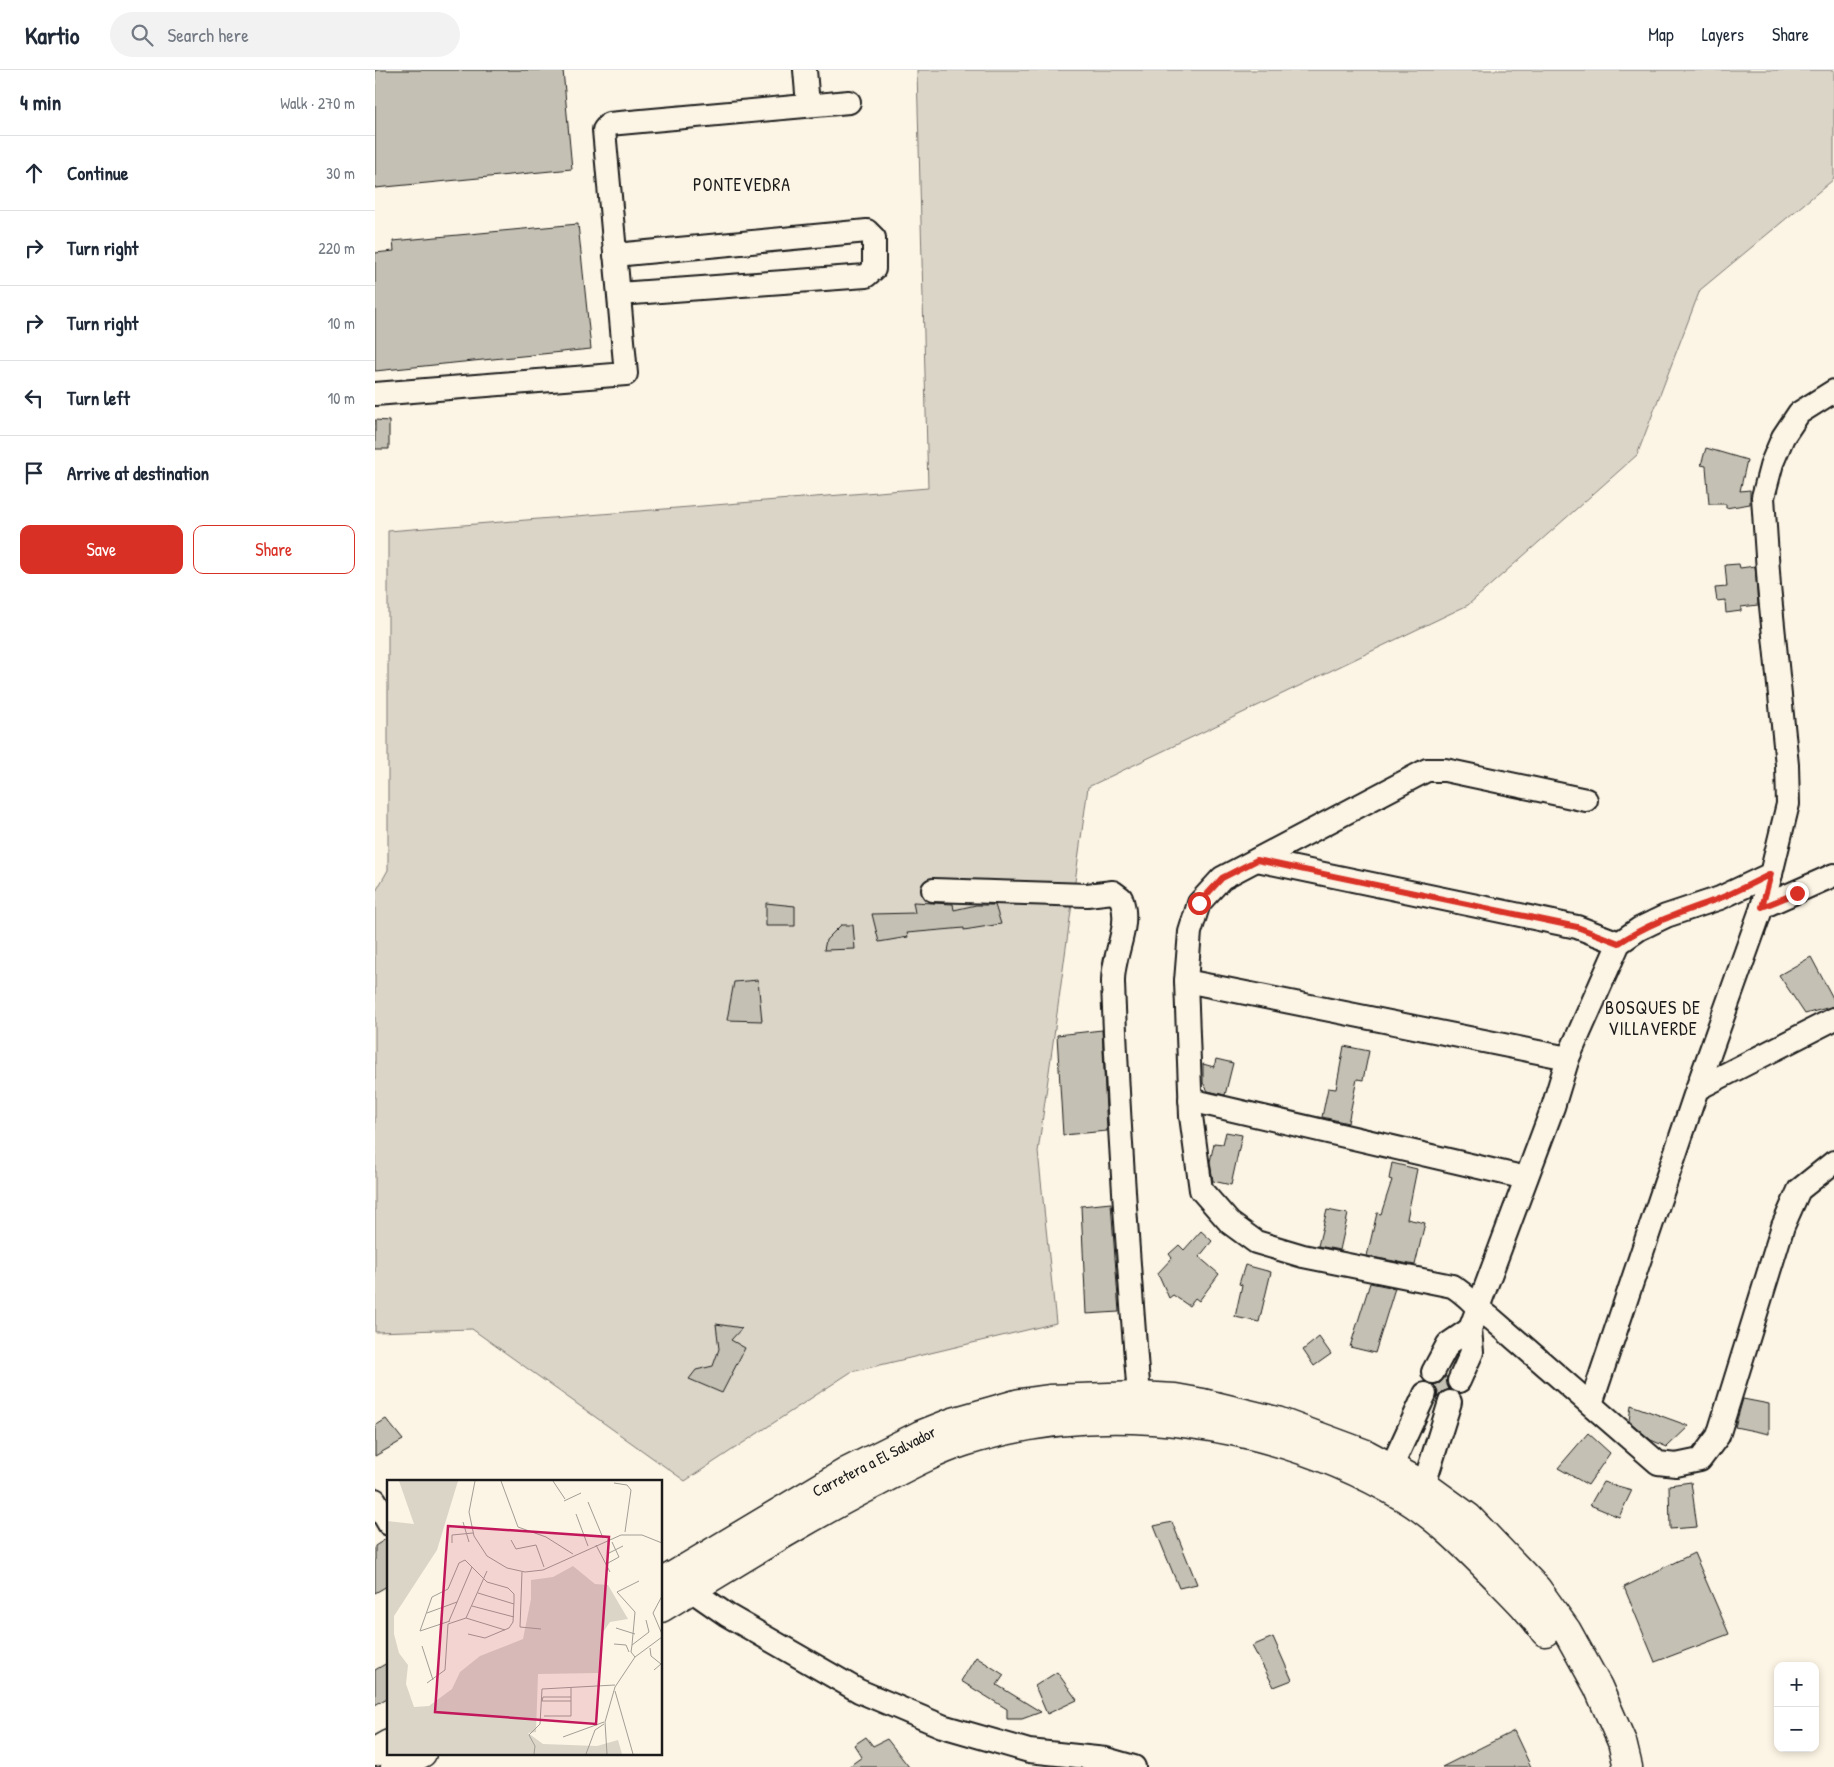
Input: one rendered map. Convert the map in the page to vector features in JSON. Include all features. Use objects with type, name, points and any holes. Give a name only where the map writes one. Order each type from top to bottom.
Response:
[{"type":"highway","name":"Carretera a El Salvador","points":[[663,1582],[848,1471],[920,1435],[953,1422],[1020,1403],[1049,1398],[1139,1396],[1175,1398],[1203,1403],[1277,1421],[1339,1443],[1424,1485],[1468,1517],[1537,1589],[1567,1631],[1598,1687],[1622,1742],[1628,1767]]},
{"type":"highway","name":"Carretera a El Salvador","points":[[663,1607],[828,1508],[907,1467],[963,1442],[1013,1428],[1070,1422],[1135,1419],[1201,1424],[1282,1444],[1337,1465],[1405,1498],[1442,1525],[1467,1546],[1526,1605],[1554,1644],[1591,1714],[1610,1767]]},
{"type":"highway","points":[[375,1752],[387,1745]]},
{"type":"highway","points":[[395,1767],[419,1754]]},
{"type":"street","points":[[805,70],[808,105]]},
{"type":"street","points":[[375,394],[626,374],[604,130],[606,126],[609,124],[849,102]]},
{"type":"street","points":[[615,255],[867,232],[874,238],[874,269],[866,276],[619,294]]},
{"type":"street","points":[[1591,1404],[1697,1089],[1762,907],[1788,804],[1787,765],[1769,586],[1763,497],[1771,464],[1783,438],[1799,413],[1834,391]]},
{"type":"street","points":[[1474,1319],[1466,1294],[1452,1286],[1303,1256],[1255,1242],[1230,1222],[1201,1190],[1190,1100],[1185,1004],[1185,981],[1191,932],[1199,903],[1222,878],[1427,770],[1445,770],[1586,800]]},
{"type":"street","points":[[1257,860],[1577,927],[1619,943]]},
{"type":"street","points":[[1459,1381],[1472,1352],[1474,1319],[1553,1107],[1568,1058],[1619,943],[1639,929],[1666,916],[1720,898],[1771,874]]},
{"type":"street","points":[[1762,907],[1834,875]]},
{"type":"street","points":[[933,890],[1087,895],[1113,892],[1121,898],[1125,919],[1112,968],[1113,1006],[1130,1290],[1139,1396]]},
{"type":"street","points":[[1185,981],[1568,1058]]},
{"type":"street","points":[[1697,1089],[1834,1019]]},
{"type":"street","points":[[1190,1100],[1526,1178]]},
{"type":"street","points":[[1433,1372],[1448,1344],[1474,1319],[1492,1319],[1658,1463],[1677,1465],[1700,1460],[1718,1436],[1783,1226],[1799,1190],[1834,1162]]},
{"type":"street","points":[[1391,1468],[1425,1394]]},
{"type":"street","points":[[1424,1485],[1449,1402]]},
{"type":"street","points":[[375,1500],[387,1521]]},
{"type":"street","points":[[691,1590],[727,1615],[859,1691],[933,1722],[1029,1751],[1106,1759],[1134,1767]]},
{"type":"shaded area","points":[[917,70],[1834,70],[1834,179],[1700,290],[1637,455],[1468,605],[1088,787],[1038,1152],[1056,1323],[851,1372],[685,1481],[472,1329],[375,1332],[375,893],[388,870],[388,531],[928,488]]},
{"type":"building","points":[[375,70],[563,70],[572,169],[375,188]]},
{"type":"building","points":[[578,224],[591,349],[375,371],[375,253],[394,251],[393,241]]},
{"type":"building","points":[[375,420],[389,421],[389,449],[375,449]]},
{"type":"building","points":[[1706,448],[1747,460],[1740,491],[1750,490],[1750,504],[1726,508],[1726,504],[1709,504],[1706,466],[1701,465]]},
{"type":"building","points":[[1739,564],[1740,568],[1755,566],[1758,605],[1741,607],[1741,611],[1726,613],[1725,600],[1717,601],[1715,588],[1727,587],[1725,565]]},
{"type":"building","points":[[913,902],[953,904],[954,910],[976,905],[995,905],[1001,924],[964,930],[964,928],[907,933],[908,937],[879,942],[872,914],[915,913]]},
{"type":"building","points":[[766,903],[795,906],[795,926],[766,926]]},
{"type":"building","points":[[841,925],[853,925],[855,949],[824,950],[826,940]]},
{"type":"building","points":[[1811,957],[1834,1000],[1834,1006],[1805,1014],[1779,975]]},
{"type":"building","points":[[758,980],[762,1021],[727,1020],[734,982]]},
{"type":"building","points":[[1102,1030],[1107,1131],[1063,1135],[1057,1035]]},
{"type":"building","points":[[1344,1046],[1369,1051],[1363,1080],[1357,1079],[1348,1123],[1322,1117],[1328,1088],[1336,1089]]},
{"type":"building","points":[[1216,1059],[1233,1063],[1225,1095],[1208,1091],[1203,1083],[1203,1064],[1214,1067]]},
{"type":"building","points":[[1226,1132],[1242,1135],[1231,1185],[1213,1181],[1210,1162],[1214,1143],[1223,1144]]},
{"type":"building","points":[[1392,1163],[1417,1169],[1407,1219],[1425,1223],[1415,1265],[1367,1256],[1377,1213],[1381,1214],[1392,1180],[1389,1179]]},
{"type":"building","points":[[1111,1203],[1119,1312],[1086,1314],[1081,1206]]},
{"type":"building","points":[[1327,1210],[1348,1214],[1340,1250],[1318,1246]]},
{"type":"building","points":[[1201,1231],[1212,1241],[1199,1257],[1219,1274],[1199,1301],[1195,1298],[1189,1306],[1173,1295],[1169,1298],[1158,1273],[1172,1258],[1169,1254],[1179,1245],[1184,1250]]},
{"type":"building","points":[[1245,1265],[1271,1272],[1259,1322],[1235,1317],[1242,1285],[1239,1284]]},
{"type":"building","points":[[1370,1283],[1395,1288],[1375,1353],[1350,1347]]},
{"type":"building","points":[[716,1324],[742,1328],[731,1340],[745,1348],[722,1393],[689,1379],[696,1370],[713,1366],[719,1349]]},
{"type":"building","points":[[1319,1337],[1331,1354],[1314,1366],[1303,1350]]},
{"type":"building","points":[[1446,1376],[1449,1389],[1442,1392],[1437,1398],[1438,1392],[1434,1385],[1440,1383]]},
{"type":"building","points":[[1743,1399],[1769,1404],[1769,1434],[1735,1427]]},
{"type":"building","points":[[1631,1405],[1689,1426],[1667,1447],[1651,1440],[1629,1421]]},
{"type":"building","points":[[386,1419],[403,1440],[375,1456],[375,1426]]},
{"type":"building","points":[[1588,1433],[1610,1453],[1588,1485],[1558,1468]]},
{"type":"building","points":[[1603,1482],[1632,1490],[1619,1517],[1590,1505]]},
{"type":"building","points":[[1691,1482],[1697,1527],[1670,1529],[1669,1485]]},
{"type":"building","points":[[1172,1522],[1197,1584],[1179,1588],[1154,1526]]},
{"type":"building","points":[[387,1538],[387,1586],[375,1593],[375,1546]]},
{"type":"building","points":[[1694,1553],[1729,1634],[1655,1662],[1624,1587]]},
{"type":"building","points":[[1273,1637],[1292,1680],[1274,1687],[1252,1646]]},
{"type":"building","points":[[976,1657],[1004,1675],[997,1685],[1041,1712],[1022,1719],[1007,1719],[1007,1709],[961,1681]]},
{"type":"building","points":[[387,1663],[387,1698],[375,1705],[375,1670]]},
{"type":"building","points":[[1057,1672],[1077,1700],[1047,1714],[1035,1686]]},
{"type":"building","points":[[1514,1731],[1531,1767],[1442,1767]]},
{"type":"building","points":[[866,1737],[873,1746],[887,1739],[909,1767],[848,1767],[862,1757],[854,1745]]},
{"type":"district","name":"PONTEVEDRA","points":[[742,185]]},
{"type":"district","name":"BOSQUES DE VILLAVERDE","points":[[1653,1018]]},
{"type":"route","points":[[1199,903],[1222,878],[1257,860],[1577,927],[1619,943],[1639,929],[1666,916],[1720,898],[1771,874],[1762,907],[1797,893]]}]
